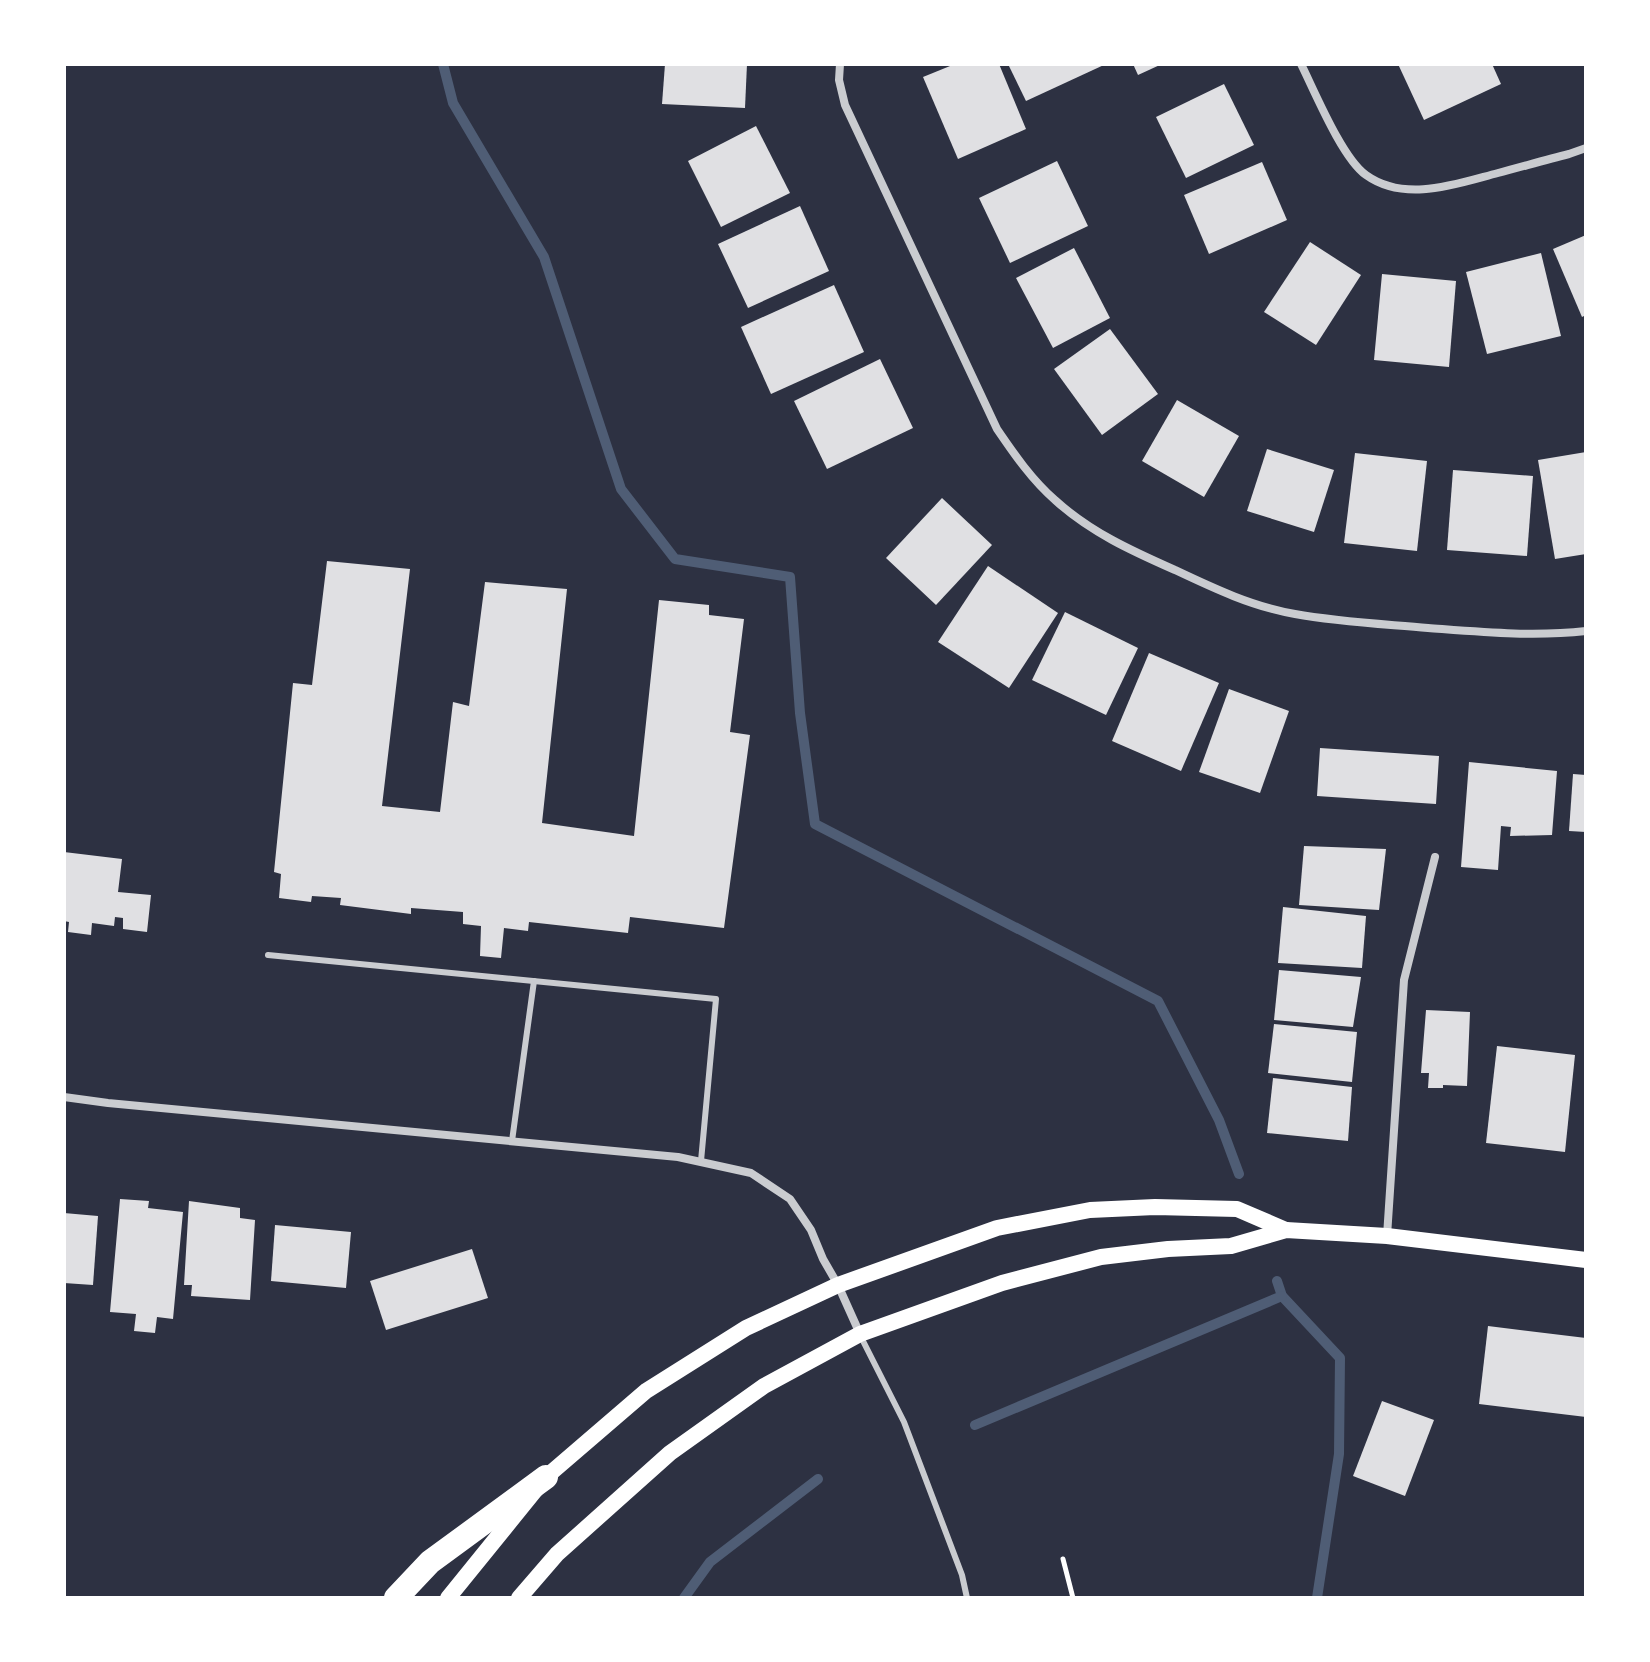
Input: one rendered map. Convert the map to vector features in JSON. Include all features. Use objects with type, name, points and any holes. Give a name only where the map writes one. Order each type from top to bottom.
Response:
[{"type":"highway","points":[[396,1598],[430,1562],[546,1477]]},
{"type":"main road","points":[[448,1598],[546,1477],[646,1391],[746,1328],[838,1285],[997,1228],[1090,1210],[1155,1207],[1237,1209],[1286,1230]]},
{"type":"main road","points":[[519,1598],[557,1554],[670,1453],[764,1386],[860,1334],[1002,1283],[1068,1264],[1134,1252],[1231,1246],[1286,1230],[1387,1236],[1586,1260]]},
{"type":"street","points":[[840,64],[839,80],[845,105],[997,429],[1020,463],[1054,499],[1082,521],[1113,542],[1203,583],[1249,602],[1292,614],[1338,621],[1502,633],[1561,634],[1586,631]]},
{"type":"street","points":[[1301,64],[1346,154],[1366,175],[1392,188],[1416,190],[1440,187],[1586,148]]},
{"type":"street","points":[[1387,1236],[1404,980],[1435,857]]},
{"type":"street","points":[[64,1097],[678,1157],[751,1173],[790,1199],[811,1230],[860,1334]]},
{"type":"lane","points":[[268,955],[716,999],[701,1161]]},
{"type":"lane","points":[[512,1141],[534,981]]},
{"type":"lane","points":[[860,1334],[904,1422],[962,1575],[967,1598]]},
{"type":"path","points":[[1063,1559],[1073,1598]]},
{"type":"building","points":[[665,64],[747,64],[745,108],[662,104]]},
{"type":"building","points":[[955,64],[999,64],[1026,129],[958,159],[923,77]]},
{"type":"building","points":[[1008,64],[1106,64],[1026,101]]},
{"type":"building","points":[[1133,64],[1162,64],[1138,75]]},
{"type":"building","points":[[1398,64],[1492,64],[1501,84],[1424,120]]},
{"type":"building","points":[[1224,84],[1254,145],[1186,178],[1156,117]]},
{"type":"building","points":[[756,126],[790,193],[721,227],[688,161]]},
{"type":"building","points":[[1057,161],[1088,226],[1010,263],[979,198]]},
{"type":"building","points":[[1262,162],[1287,220],[1209,254],[1184,195]]},
{"type":"building","points":[[800,206],[829,271],[748,308],[718,244]]},
{"type":"building","points":[[1586,235],[1586,315],[1582,317],[1553,249]]},
{"type":"building","points":[[1310,242],[1361,275],[1316,345],[1264,312]]},
{"type":"building","points":[[1074,248],[1110,318],[1053,348],[1016,278]]},
{"type":"building","points":[[1541,253],[1561,336],[1487,354],[1466,272]]},
{"type":"building","points":[[1382,274],[1456,281],[1449,367],[1374,360]]},
{"type":"building","points":[[834,285],[864,352],[771,394],[741,327]]},
{"type":"building","points":[[1110,329],[1158,394],[1102,435],[1054,369]]},
{"type":"building","points":[[880,359],[913,428],[827,469],[794,401]]},
{"type":"building","points":[[1177,400],[1239,436],[1204,497],[1142,461]]},
{"type":"building","points":[[1267,449],[1334,470],[1314,532],[1247,511]]},
{"type":"building","points":[[1586,452],[1586,554],[1555,559],[1538,460]]},
{"type":"building","points":[[1355,453],[1427,461],[1417,551],[1344,543]]},
{"type":"building","points":[[1453,470],[1533,476],[1527,556],[1447,550]]},
{"type":"building","points":[[942,498],[992,545],[936,605],[886,558]]},
{"type":"building","points":[[327,561],[410,569],[382,806],[440,812],[453,702],[469,706],[485,582],[567,589],[542,823],[634,836],[659,600],[709,605],[709,615],[744,619],[730,732],[750,735],[724,928],[630,917],[628,933],[529,922],[528,931],[504,928],[501,958],[480,956],[481,926],[463,924],[463,912],[411,908],[411,914],[340,905],[341,898],[312,896],[311,902],[279,898],[281,874],[274,872],[293,683],[312,685]]},
{"type":"building","points":[[988,566],[1058,613],[1009,688],[938,642]]},
{"type":"building","points":[[1065,612],[1138,648],[1106,715],[1032,680]]},
{"type":"building","points":[[1149,653],[1219,683],[1181,771],[1112,741]]},
{"type":"building","points":[[1229,689],[1289,711],[1260,793],[1199,772]]},
{"type":"building","points":[[1320,748],[1439,756],[1436,804],[1317,796]]},
{"type":"building","points":[[1469,762],[1557,771],[1552,835],[1510,836],[1511,827],[1501,826],[1498,870],[1461,867]]},
{"type":"building","points":[[1573,774],[1586,775],[1586,832],[1569,831]]},
{"type":"building","points":[[1304,846],[1386,849],[1379,910],[1299,905]]},
{"type":"building","points":[[64,852],[122,859],[118,892],[151,895],[147,932],[123,929],[123,918],[115,917],[114,926],[92,923],[91,935],[68,932],[69,922],[64,921]]},
{"type":"building","points":[[1283,907],[1366,916],[1362,968],[1278,963]]},
{"type":"building","points":[[1279,970],[1361,977],[1353,1027],[1274,1020]]},
{"type":"building","points":[[1426,1010],[1470,1012],[1467,1086],[1428,1088],[1429,1073],[1421,1073]]},
{"type":"building","points":[[1274,1024],[1357,1032],[1352,1082],[1268,1073]]},
{"type":"building","points":[[1497,1046],[1575,1055],[1565,1152],[1486,1143]]},
{"type":"building","points":[[1273,1078],[1352,1087],[1348,1141],[1267,1133]]},
{"type":"building","points":[[120,1199],[149,1201],[148,1208],[183,1212],[173,1319],[157,1317],[155,1333],[134,1331],[136,1314],[110,1312]]},
{"type":"building","points":[[189,1201],[240,1208],[240,1218],[255,1220],[250,1300],[191,1296],[192,1285],[184,1285]]},
{"type":"building","points":[[64,1213],[98,1216],[93,1285],[64,1283]]},
{"type":"building","points":[[275,1225],[351,1232],[346,1288],[271,1281]]},
{"type":"building","points":[[472,1249],[488,1298],[386,1330],[370,1281]]},
{"type":"building","points":[[1488,1326],[1586,1338],[1586,1417],[1479,1404]]},
{"type":"building","points":[[1382,1401],[1434,1420],[1405,1496],[1353,1476]]},
{"type":"waterway","points":[[443,64],[453,103],[544,257],[621,489],[675,559],[790,577],[800,713],[815,824],[1158,1001],[1219,1120],[1239,1174]]},
{"type":"waterway","points":[[1277,1281],[1282,1296],[1340,1358],[1339,1454],[1317,1598]]},
{"type":"waterway","points":[[975,1425],[1282,1296]]},
{"type":"waterway","points":[[684,1598],[710,1562],[818,1479]]}]
